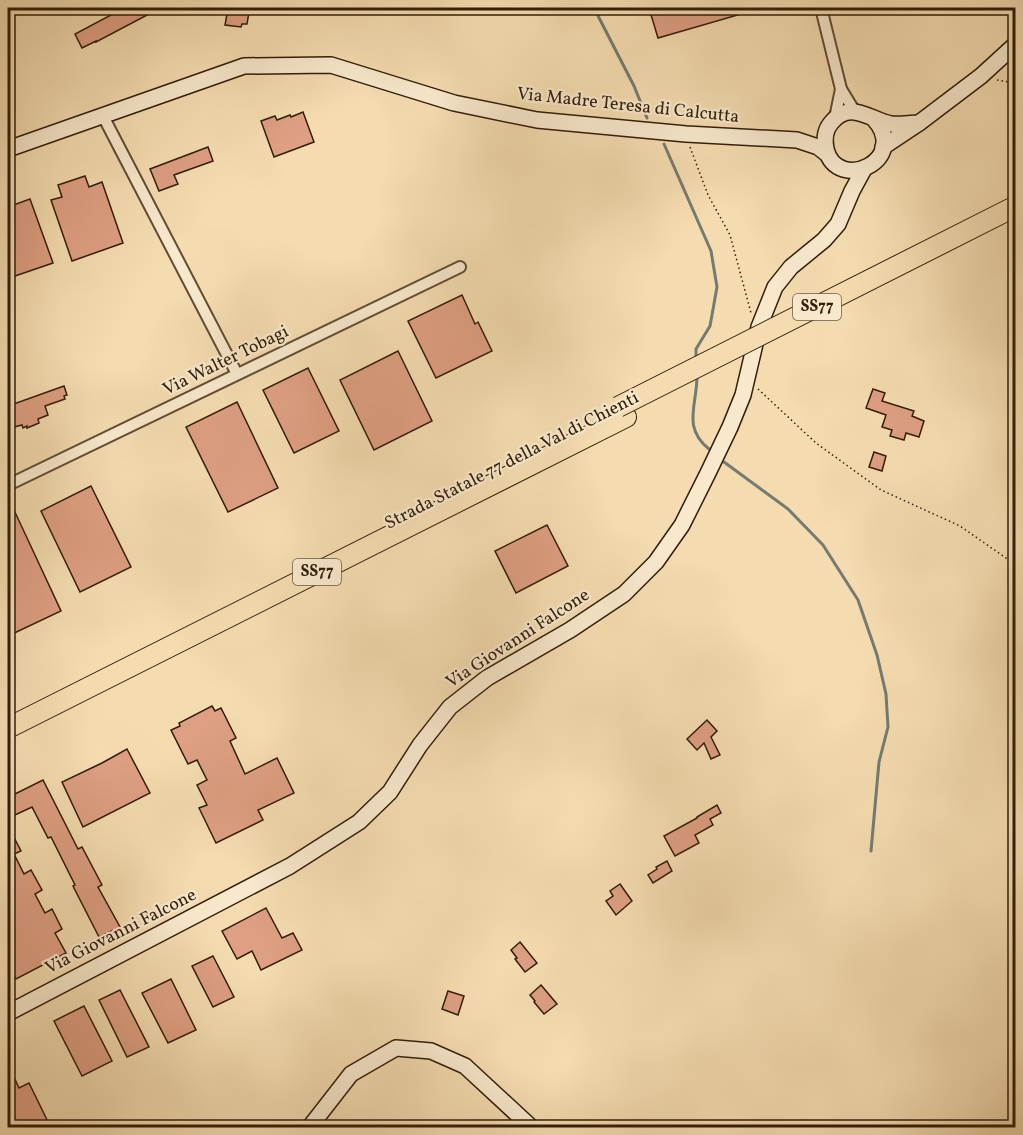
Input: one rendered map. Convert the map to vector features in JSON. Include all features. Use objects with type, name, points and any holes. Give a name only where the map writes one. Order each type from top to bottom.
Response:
[{"type":"highway","name":"Strada Statale 77 della Val di Chienti","points":[[8,728],[1016,206]]},
{"type":"highway","name":"Strada Statale 77 della Val di Chienti","points":[[8,714],[1016,220]]},
{"type":"street","points":[[821,8],[841,89],[855,112]]},
{"type":"street","points":[[883,147],[981,76],[1016,44]]},
{"type":"street","name":"Via Madre Teresa di Calcutta","points":[[8,149],[244,66],[331,65],[454,103],[537,120],[686,134],[797,140],[818,147],[830,157]]},
{"type":"street","points":[[836,118],[841,89]]},
{"type":"street","points":[[846,206],[846,187],[843,176],[830,157],[825,139],[830,124],[848,112],[864,113],[891,124],[919,123]]},
{"type":"street","points":[[103,116],[237,374]]},
{"type":"street","points":[[830,157],[838,166],[855,171],[864,169],[877,161],[883,147],[882,131],[873,118]]},
{"type":"street","name":"Via Madre Teresa di Calcutta","points":[[797,140],[826,132]]},
{"type":"street","name":"Via Giovanni Falcone","points":[[8,1013],[290,866],[359,822],[390,792],[420,745],[450,707],[487,678],[570,630],[624,594],[656,562],[682,525],[708,473],[743,395],[759,327],[775,287],[791,267],[824,240],[838,224],[852,190],[864,169]]},
{"type":"street","name":"Via Walter Tobagi","points":[[8,485],[459,267]]},
{"type":"street","points":[[309,1128],[351,1074],[396,1048],[431,1051],[465,1066],[532,1128]]},
{"type":"path","points":[[981,76],[1016,83]]},
{"type":"path","points":[[686,134],[708,195],[730,235],[750,311],[759,327]]},
{"type":"path","points":[[747,378],[816,443],[881,490],[960,526],[1016,565]]},
{"type":"building","points":[[124,8],[157,8],[82,48],[75,34]]},
{"type":"building","points":[[228,8],[244,8],[243,12],[249,12],[247,24],[242,24],[241,27],[225,25]]},
{"type":"building","points":[[649,8],[755,8],[755,10],[658,38]]},
{"type":"building","points":[[303,112],[314,142],[274,157],[261,121],[275,116],[277,120],[290,115],[291,117]]},
{"type":"building","points":[[208,147],[213,161],[174,175],[178,184],[159,191],[150,169]]},
{"type":"building","points":[[85,176],[89,187],[102,182],[123,243],[72,261],[51,200],[62,197],[58,185]]},
{"type":"building","points":[[30,199],[53,263],[15,276],[8,254],[8,207]]},
{"type":"building","points":[[462,295],[475,324],[478,322],[492,351],[436,378],[408,321]]},
{"type":"building","points":[[398,351],[432,421],[374,450],[340,380]]},
{"type":"building","points":[[308,368],[339,431],[294,453],[263,390]]},
{"type":"building","points":[[64,386],[67,395],[64,396],[65,399],[45,406],[48,415],[38,419],[39,423],[27,428],[27,426],[23,428],[22,425],[14,427],[10,415],[8,416],[8,406]]},
{"type":"building","points":[[873,389],[885,393],[882,401],[914,411],[912,416],[924,421],[919,437],[906,433],[904,440],[890,436],[892,430],[882,427],[886,415],[866,408]]},
{"type":"building","points":[[237,402],[278,488],[228,512],[186,427]]},
{"type":"building","points":[[874,452],[886,456],[882,471],[869,467]]},
{"type":"building","points":[[91,486],[131,567],[80,592],[41,511]]},
{"type":"building","points":[[14,510],[61,611],[8,636],[8,513]]},
{"type":"building","points":[[547,525],[568,566],[516,593],[495,551]]},
{"type":"building","points":[[212,706],[215,711],[221,708],[236,738],[230,741],[245,774],[277,758],[294,793],[258,810],[263,820],[216,843],[199,808],[207,805],[197,785],[207,780],[197,760],[188,764],[171,730],[180,726],[179,723]]},
{"type":"building","points":[[707,720],[717,731],[711,737],[720,755],[711,759],[704,743],[697,750],[687,739]]},
{"type":"building","points":[[127,749],[150,793],[83,827],[62,782]]},
{"type":"building","points":[[8,779],[15,794],[43,780],[78,849],[82,847],[102,885],[98,887],[120,927],[99,937],[51,837],[48,838],[32,807],[15,815],[8,800]]},
{"type":"building","points":[[717,805],[721,813],[710,819],[713,825],[695,835],[699,843],[675,856],[664,836]]},
{"type":"building","points":[[8,826],[21,851],[14,854],[24,874],[31,870],[42,890],[35,894],[45,913],[52,909],[62,929],[55,933],[66,953],[16,979],[8,961],[8,952],[11,950],[8,944]]},
{"type":"building","points":[[667,861],[672,871],[653,883],[648,875]]},
{"type":"building","points":[[620,884],[632,901],[616,915],[606,901],[613,896],[610,891]]},
{"type":"building","points":[[266,908],[282,938],[293,933],[302,950],[261,970],[252,951],[237,959],[222,931]]},
{"type":"building","points":[[520,942],[537,963],[525,972],[511,950]]},
{"type":"building","points":[[213,956],[234,997],[213,1007],[192,966]]},
{"type":"building","points":[[171,979],[196,1030],[168,1043],[142,993]]},
{"type":"building","points":[[541,985],[557,1004],[544,1014],[530,995]]},
{"type":"building","points":[[120,990],[149,1047],[127,1057],[99,1000]]},
{"type":"building","points":[[448,991],[464,996],[458,1015],[442,1009]]},
{"type":"building","points":[[84,1006],[112,1061],[82,1076],[54,1021]]},
{"type":"building","points":[[8,1064],[19,1088],[29,1083],[51,1128],[8,1128]]},
{"type":"waterway","points":[[594,8],[634,86],[647,118]]},
{"type":"waterway","points":[[664,144],[711,251],[717,287],[710,326],[696,349],[696,358]]},
{"type":"waterway","points":[[697,376],[693,424],[701,441],[709,449]]},
{"type":"waterway","points":[[724,462],[788,509],[823,545],[858,600],[877,655],[886,694],[888,727],[879,762],[871,851]]}]
